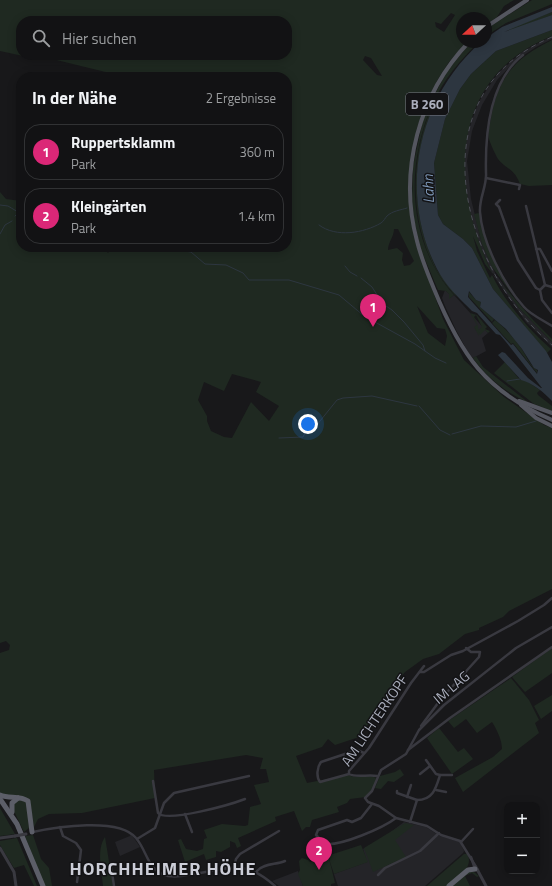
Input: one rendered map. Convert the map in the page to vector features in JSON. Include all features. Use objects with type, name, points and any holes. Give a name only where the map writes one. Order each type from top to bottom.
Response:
[{"type":"highway","points":[[0,795],[25,798],[29,804],[32,832]]},
{"type":"highway","points":[[18,798],[11,806],[42,886]]},
{"type":"highway","points":[[0,799],[14,817]]},
{"type":"highway","points":[[1,805],[17,830],[39,886]]},
{"type":"highway","points":[[451,885],[474,870]]},
{"type":"main road","points":[[492,22],[527,0]]},
{"type":"main road","name":"B 260","points":[[464,48],[446,70],[433,91],[423,114],[412,166],[411,208],[417,240],[423,261],[458,343],[479,370],[536,418],[552,426]]},
{"type":"main road","name":"B 260","points":[[515,399],[552,413]]},
{"type":"main road","name":"B 260","points":[[515,399],[552,420]]},
{"type":"street","points":[[524,56],[509,68],[498,88],[487,138],[485,160],[486,178],[481,205],[481,219],[486,239],[499,271],[525,309],[552,326]]},
{"type":"street","points":[[486,178],[520,185],[519,189]]},
{"type":"street","points":[[500,200],[496,204],[499,207],[518,260],[540,290],[542,300],[552,313]]},
{"type":"street","points":[[526,206],[545,285]]},
{"type":"street","points":[[536,249],[540,249],[552,271]]},
{"type":"street","points":[[540,290],[545,285]]},
{"type":"street","points":[[545,285],[552,287]]},
{"type":"street","name":"AM LICHTERKOPF","points":[[420,672],[424,672],[451,655],[518,621],[544,605],[552,598]]},
{"type":"street","name":"IM LAG","points":[[378,776],[381,770],[400,759],[408,750],[408,747],[419,730],[444,705],[516,648],[552,627]]},
{"type":"street","points":[[408,750],[450,718],[552,647]]},
{"type":"street","points":[[419,730],[441,699],[479,657],[480,652],[471,652],[466,648]]},
{"type":"street","name":"AM LICHTERKOPF","points":[[378,776],[367,774],[354,776],[348,774],[350,768],[364,753],[410,683],[424,666]]},
{"type":"street","points":[[348,774],[320,782],[318,779],[319,766],[321,762],[356,750],[364,753]]},
{"type":"street","points":[[426,760],[436,774],[452,776]]},
{"type":"street","points":[[420,774],[430,766]]},
{"type":"street","points":[[397,792],[417,800],[426,800],[436,790],[440,775]]},
{"type":"street","points":[[137,840],[154,830],[166,801],[175,792],[249,776]]},
{"type":"street","points":[[378,776],[372,791],[366,798],[367,802],[379,806],[396,818],[427,826],[439,833],[461,842],[471,857],[474,870],[486,886]]},
{"type":"street","points":[[153,781],[158,813],[160,815]]},
{"type":"street","points":[[407,797],[411,785]]},
{"type":"street","points":[[436,790],[446,792]]},
{"type":"street","points":[[160,815],[170,816],[185,814],[245,799]]},
{"type":"street","points":[[410,822],[417,800]]},
{"type":"street","points":[[372,804],[361,818],[352,822],[348,820],[318,830],[316,835],[324,843],[330,844],[380,828],[396,818]]},
{"type":"street","points":[[185,814],[192,832]]},
{"type":"street","points":[[60,827],[62,836],[75,843],[81,850],[77,882]]},
{"type":"street","points":[[0,838],[60,827],[106,827],[125,830],[137,840],[150,865],[166,875],[182,876],[245,867],[257,871],[275,886]]},
{"type":"street","points":[[461,842],[473,829]]},
{"type":"street","points":[[234,868],[236,859],[240,854],[279,831]]},
{"type":"street","points":[[378,875],[385,868],[420,851],[439,833]]},
{"type":"street","points":[[0,848],[14,872],[16,886]]},
{"type":"street","points":[[257,871],[272,863],[277,864],[285,862]]},
{"type":"street","points":[[473,862],[474,870]]},
{"type":"street","points":[[110,866],[114,886]]},
{"type":"shaded area","points":[[0,0],[514,0],[504,6],[497,17],[492,21],[492,12],[456,12],[456,48],[462,48],[449,62],[438,79],[424,107],[417,128],[410,166],[416,244],[443,319],[464,360],[504,397],[544,425],[552,428],[552,589],[509,611],[503,617],[479,628],[479,630],[465,634],[439,654],[423,659],[405,672],[393,687],[394,690],[388,695],[389,697],[373,712],[376,716],[360,733],[362,736],[335,745],[328,739],[322,747],[296,756],[307,783],[348,775],[369,776],[376,778],[374,787],[366,797],[350,799],[347,803],[337,807],[339,812],[312,820],[310,827],[306,827],[302,831],[294,811],[275,817],[276,821],[238,838],[241,846],[237,848],[235,843],[230,841],[230,847],[221,852],[216,851],[216,857],[206,860],[204,854],[185,862],[178,840],[181,839],[186,849],[197,851],[203,849],[204,839],[207,838],[204,830],[222,824],[248,825],[250,807],[261,804],[254,785],[269,782],[266,769],[260,769],[263,758],[246,755],[154,770],[155,798],[82,813],[49,814],[38,819],[34,827],[30,802],[0,794],[0,653],[9,650],[10,645],[6,641],[0,643],[0,192],[6,199],[16,200],[16,252],[292,252],[292,72],[106,72],[56,60],[292,60],[292,16],[16,16],[16,54],[0,51]],"holes":[[[451,13],[455,15],[444,32],[436,27],[435,22],[441,24]],[[365,56],[371,58],[382,76],[377,75],[363,60]],[[394,229],[398,229],[414,261],[410,265],[404,266],[402,260],[403,253],[397,248],[388,250]],[[417,306],[437,328],[445,329],[447,336],[445,346],[428,333]],[[232,374],[261,382],[256,392],[279,406],[269,421],[251,402],[232,438],[224,437],[211,431],[207,421],[207,416],[198,400],[204,382],[224,391]]]},
{"type":"shaded area","points":[[532,0],[552,0],[552,4],[506,23],[492,32],[492,25]]},
{"type":"shaded area","points":[[552,12],[552,15],[505,33],[513,27]]},
{"type":"shaded area","points":[[552,30],[552,36],[518,55],[493,79],[476,107],[467,138],[465,171],[469,205],[478,240],[492,273],[485,264],[473,236],[477,251],[490,278],[492,275],[510,305],[534,333],[551,349],[547,353],[493,289],[472,248],[443,224],[438,215],[434,163],[445,119],[460,89],[471,74],[496,51]]},
{"type":"shaded area","points":[[552,36],[552,39],[536,47],[515,61],[497,80],[482,105],[472,131],[467,161],[471,199],[482,244],[496,275],[492,273],[479,244],[469,210],[464,172],[466,138],[478,103],[498,73],[523,51]]},
{"type":"shaded area","points":[[552,40],[552,185],[529,186],[520,184],[513,172],[501,163],[493,149],[488,134],[498,91],[510,70],[528,54]]},
{"type":"shaded area","points":[[466,48],[473,48],[453,70],[437,94],[424,127],[418,152],[415,177],[415,202],[419,227],[427,251],[438,274],[454,295],[449,299],[449,294],[446,291],[438,290],[421,250],[414,220],[412,198],[413,166],[424,115],[447,71]]},
{"type":"shaded area","points":[[437,97],[422,140],[417,182],[418,203],[421,225],[427,246],[436,268],[457,297],[440,277],[428,254],[420,228],[416,201],[416,173],[420,146],[427,120]]},
{"type":"shaded area","points":[[479,213],[489,249],[515,298],[492,267],[482,244],[474,214]]},
{"type":"shaded area","points":[[493,275],[498,277],[519,308],[552,342],[552,347],[526,322]]},
{"type":"shaded area","points":[[501,283],[552,339],[552,342],[519,308]]},
{"type":"shaded area","points":[[445,290],[449,294],[450,298],[454,295],[488,333],[482,338],[486,351],[473,358],[456,330],[445,306],[442,298]]},
{"type":"shaded area","points":[[469,292],[476,300],[481,302],[480,307],[494,319],[492,322],[469,297]]},
{"type":"shaded area","points":[[470,313],[477,315],[487,327],[485,329],[490,331],[488,333],[485,330],[480,335],[479,331],[479,336],[474,327],[477,325]],"holes":[[[476,315],[482,327],[478,330],[474,317]]]},
{"type":"shaded area","points":[[495,320],[506,329],[515,340],[530,363],[537,370],[537,373],[513,343],[511,344],[492,323]]},
{"type":"shaded area","points":[[476,356],[483,367],[529,403],[505,390],[484,372],[473,358]]},
{"type":"shaded area","points":[[505,362],[520,380],[525,380],[540,390],[537,393],[538,395],[552,406],[552,411],[534,404],[494,373]]},
{"type":"shaded area","points":[[552,648],[552,673],[525,692],[512,677]]},
{"type":"shaded area","points":[[511,678],[529,700],[539,720],[535,723],[539,733],[463,792],[455,778],[493,757],[502,749],[501,742],[492,722],[477,733],[466,719],[454,728],[448,721]]},
{"type":"shaded area","points":[[552,695],[552,711],[541,719],[534,706]]},
{"type":"shaded area","points":[[439,728],[458,752],[464,748],[473,759],[452,774],[427,738]]},
{"type":"shaded area","points":[[400,769],[404,775],[394,782],[388,781],[381,789],[375,788],[380,776]]},
{"type":"shaded area","points":[[17,799],[27,802],[29,828],[24,832],[12,807]]},
{"type":"shaded area","points":[[0,808],[15,834],[0,836]]},
{"type":"shaded area","points":[[404,822],[426,827],[440,836],[460,842],[464,851],[463,853],[425,886],[338,886],[334,874],[367,862],[363,849],[387,835]]},
{"type":"shaded area","points":[[405,823],[414,825],[395,840],[406,857],[373,872],[364,848]]},
{"type":"shaded area","points":[[131,834],[140,847],[120,856],[115,842],[130,836]]},
{"type":"shaded area","points":[[33,835],[41,859],[49,868],[52,886],[44,886],[25,836]]},
{"type":"shaded area","points":[[105,837],[113,886],[103,886],[100,854],[102,842]]},
{"type":"shaded area","points":[[17,838],[37,886],[34,886],[24,865],[14,868],[0,845],[0,841]]},
{"type":"shaded area","points":[[361,845],[368,862],[334,874],[330,862],[330,855]]},
{"type":"shaded area","points":[[328,854],[335,883],[331,884],[331,886],[303,886],[298,874],[300,870],[299,861],[302,858],[310,862],[314,861],[313,859]]},
{"type":"shaded area","points":[[464,854],[467,854],[469,859],[467,868],[448,886],[427,886]]},
{"type":"shaded area","points":[[298,871],[303,886],[279,886],[272,881]]},
{"type":"shaded area","points":[[468,872],[474,872],[479,876],[477,877],[472,873],[465,876],[470,886],[452,886]]},
{"type":"water","name":"Lahn","points":[[552,7],[552,12],[504,32],[552,15],[552,30],[496,51],[471,74],[460,89],[445,119],[434,163],[438,215],[443,224],[472,248],[493,289],[546,351],[552,362],[552,401],[538,388],[521,380],[498,355],[502,352],[505,353],[528,378],[542,388],[500,335],[496,334],[477,313],[472,311],[444,280],[437,269],[425,240],[418,209],[417,179],[420,148],[429,118],[442,90],[459,65],[475,48],[492,48],[492,34],[502,27]],"holes":[[[469,291],[476,300],[481,302],[480,307],[506,329],[522,349],[534,368],[538,370],[537,374],[513,344],[511,345],[468,297]]]},
{"type":"waterway","points":[[0,205],[8,206],[16,211]]},
{"type":"waterway","points":[[319,225],[333,232],[350,233],[374,226],[382,222],[391,213],[407,208]]},
{"type":"waterway","points":[[0,234],[5,225],[12,221]]},
{"type":"waterway","points":[[191,252],[205,264],[226,265],[243,273],[249,280],[289,280],[339,295],[364,316],[446,363]]},
{"type":"waterway","points":[[345,266],[350,272],[357,276]]},
{"type":"waterway","points":[[361,278],[372,287],[383,304],[392,310],[404,322],[423,345],[425,351]]},
{"type":"waterway","points":[[507,381],[520,379]]},
{"type":"waterway","points":[[279,438],[303,437],[305,433],[316,426],[337,400],[343,398],[372,396],[417,406]]},
{"type":"waterway","points":[[419,406],[440,430],[450,435]]},
{"type":"waterway","points":[[452,434],[481,426],[516,427],[536,421]]},
{"type":"railway","points":[[552,37],[509,63],[481,98],[467,139],[466,184],[475,229],[494,272],[520,312],[552,345]]},
{"type":"place","name":"Ruppertsklamm","points":[[373,327]]},
{"type":"place","name":"Kleingärten","points":[[319,870]]},
{"type":"district","name":"HORCHHEIMER HÖHE","points":[[163,868]]}]
